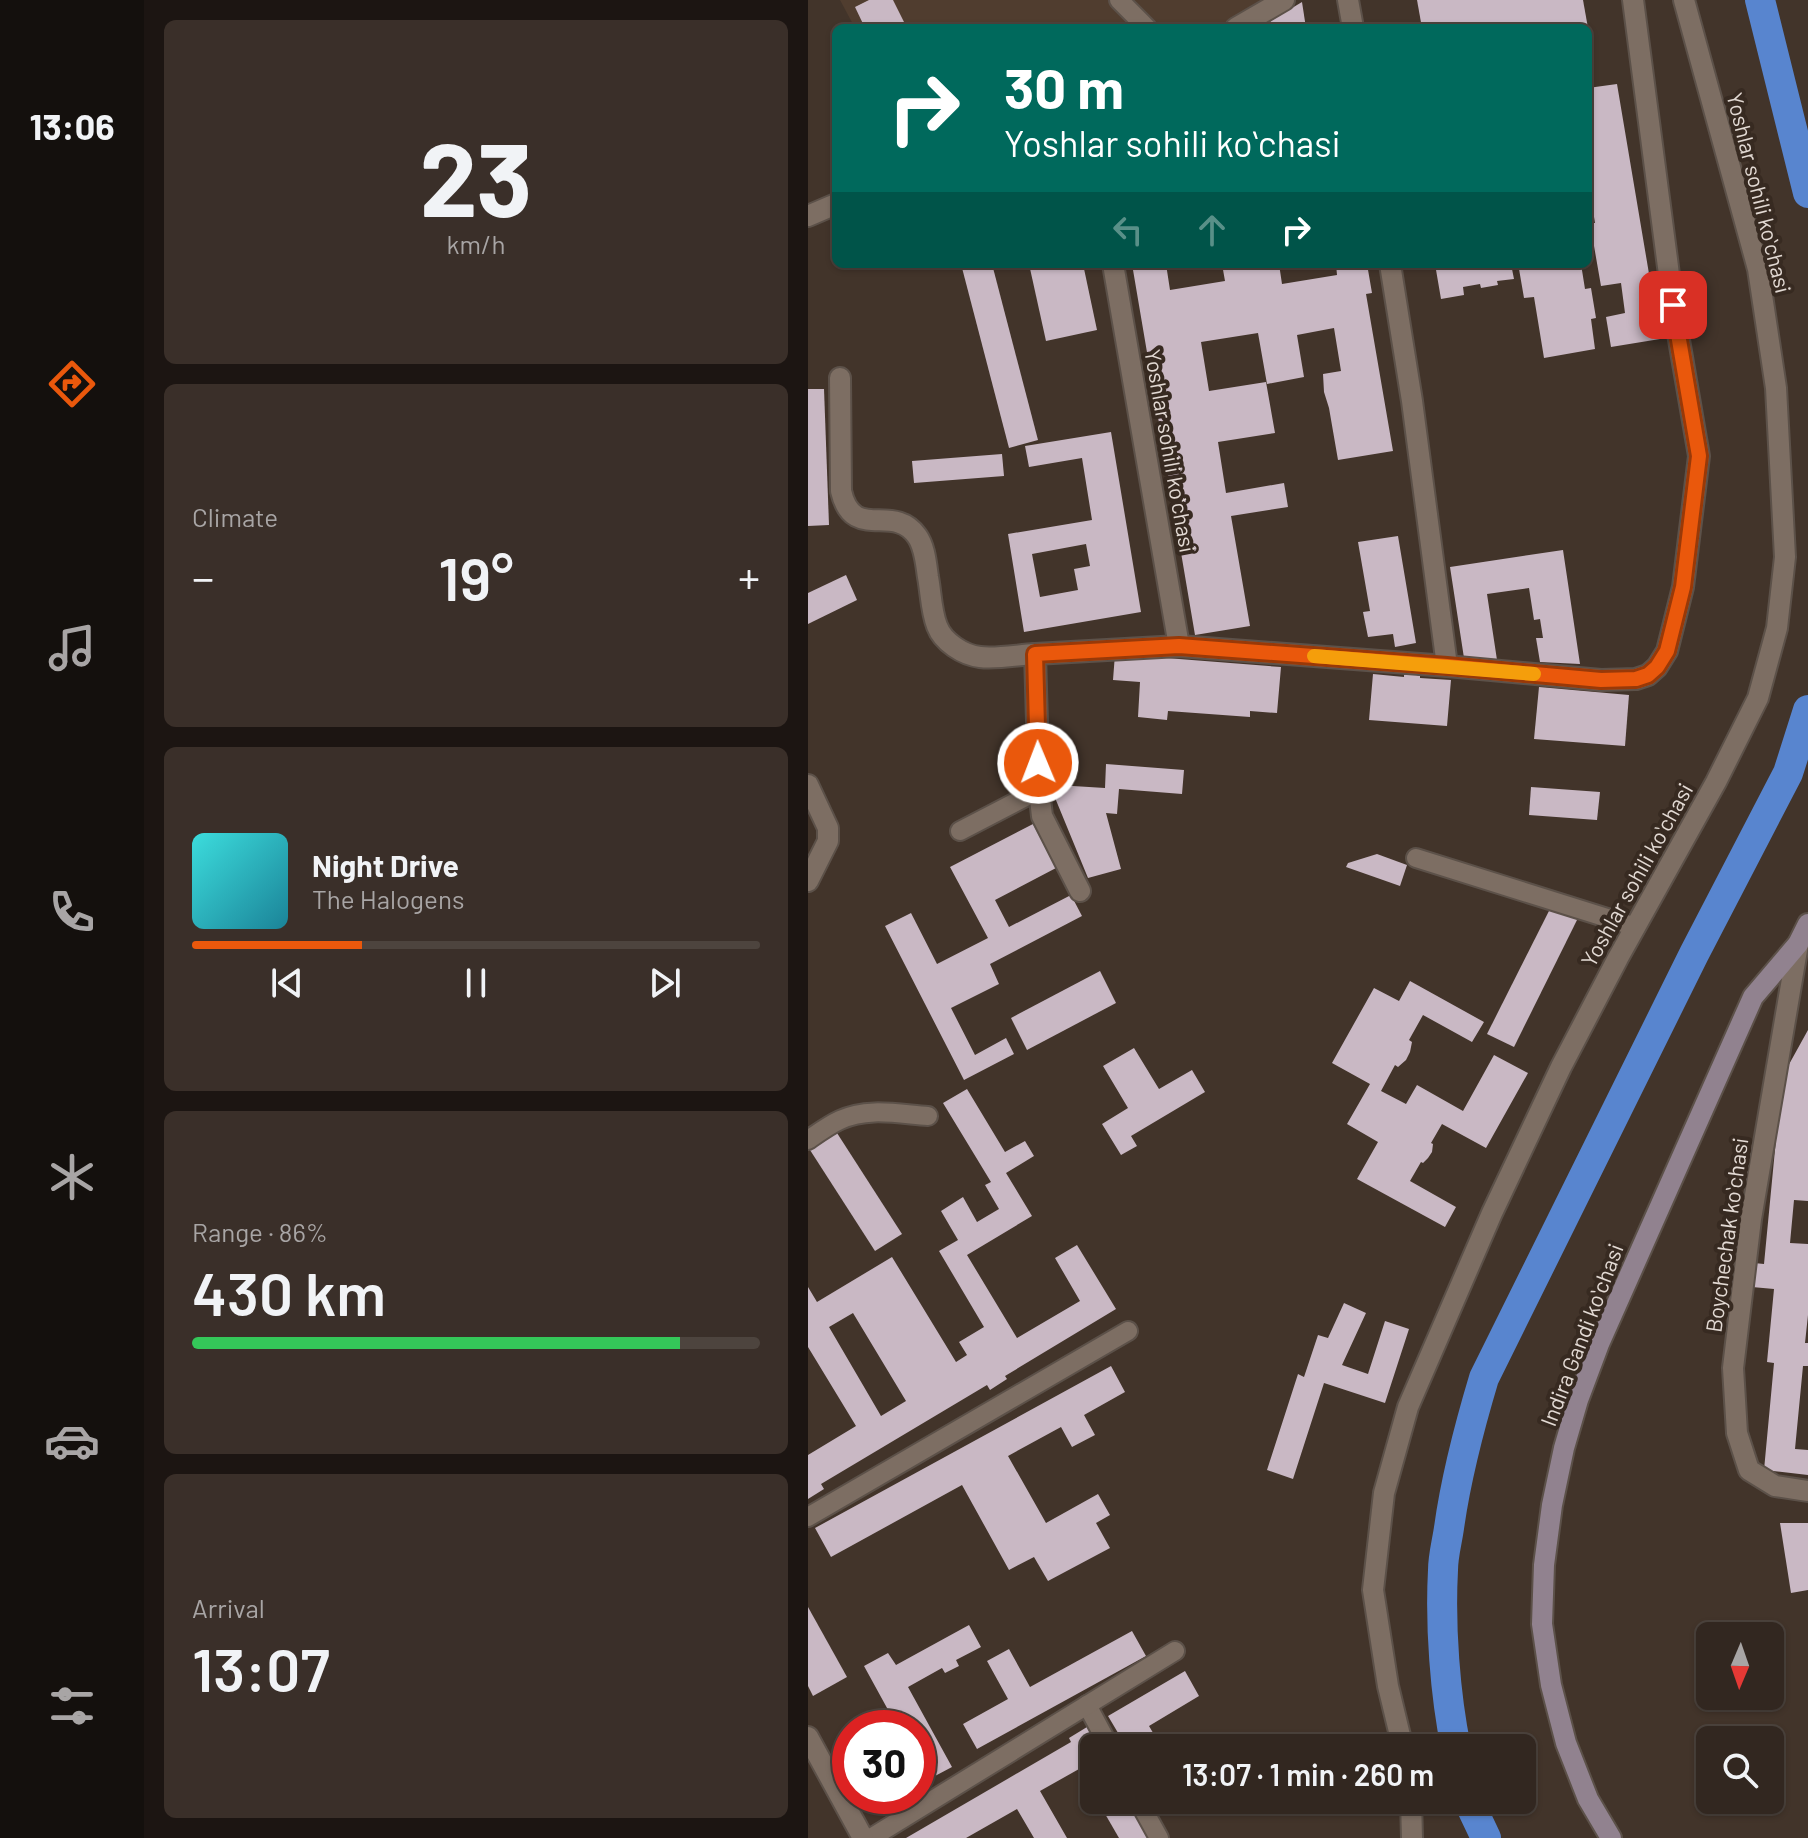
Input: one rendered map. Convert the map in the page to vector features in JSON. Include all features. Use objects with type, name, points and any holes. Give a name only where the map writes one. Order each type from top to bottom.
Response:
[{"type":"street","points":[[1243,24],[1284,0]]},
{"type":"street","points":[[1348,0],[1352,24]]},
{"type":"street","points":[[840,378],[841,491],[844,507],[856,518],[890,520],[905,525],[917,536],[924,554],[937,627],[948,642],[963,652],[980,657],[1179,646],[1601,680],[1636,679],[1648,675],[1667,651],[1683,587],[1699,456],[1673,305],[1633,0]]},
{"type":"street","name":"Yoshlar sohili koʻchasi","points":[[1400,1734],[1388,1686],[1373,1590],[1384,1493],[1408,1407],[1492,1213],[1561,1067],[1716,782],[1758,698],[1777,628],[1785,557],[1776,388],[1758,269],[1684,0]]},
{"type":"street","points":[[808,216],[832,206]]},
{"type":"street","name":"Yoshlar sohili koʻchasi","points":[[1114,268],[1179,646]]},
{"type":"street","points":[[1391,268],[1412,401],[1447,666]]},
{"type":"street","points":[[1035,654],[1042,816],[1080,891]]},
{"type":"street","points":[[808,785],[828,828],[828,841],[808,881]]},
{"type":"street","name":"Indira Gandi koʻchasi","points":[[1611,1838],[1588,1799],[1566,1743],[1551,1685],[1542,1624],[1544,1565],[1564,1448],[1599,1344],[1753,997],[1798,944],[1808,924]]},
{"type":"street","name":"Boychechak koʻchasi","points":[[1798,944],[1751,1219],[1733,1368],[1737,1433],[1749,1470],[1775,1486],[1808,1491]]},
{"type":"street","points":[[808,1737],[863,1838]]},
{"type":"street","points":[[1411,1814],[1412,1838]]},
{"type":"lane","points":[[1119,0],[1143,24]]},
{"type":"lane","points":[[960,831],[1039,790]]},
{"type":"lane","points":[[1416,858],[1636,927]]},
{"type":"lane","points":[[808,1140],[839,1120],[854,1115],[873,1112],[928,1116]]},
{"type":"lane","points":[[808,1517],[1128,1331]]},
{"type":"lane","points":[[871,1838],[1175,1651]]},
{"type":"lane","points":[[1087,1705],[1103,1734]]},
{"type":"lane","points":[[1146,1814],[1159,1838]]},
{"type":"shaded area","points":[[840,0],[1269,0],[1227,24],[853,24]]},
{"type":"building","points":[[869,0],[893,0],[905,24],[863,24],[855,7]]},
{"type":"building","points":[[1417,0],[1583,0],[1587,24],[1421,24]]},
{"type":"building","points":[[1302,2],[1305,24],[1266,24]]},
{"type":"building","points":[[1617,84],[1660,339],[1611,347],[1606,317],[1625,313],[1621,283],[1601,286],[1592,234],[1592,223],[1595,223],[1592,205],[1592,87]]},
{"type":"building","points":[[962,268],[993,268],[1038,440],[1009,448]]},
{"type":"building","points":[[1030,268],[1084,268],[1097,330],[1046,341]]},
{"type":"building","points":[[1133,268],[1167,268],[1170,290],[1225,281],[1223,268],[1280,268],[1282,284],[1337,275],[1336,268],[1368,268],[1372,293],[1366,294],[1393,451],[1338,460],[1323,374],[1341,371],[1334,328],[1297,335],[1304,377],[1267,384],[1258,333],[1201,342],[1209,391],[1266,382],[1275,433],[1218,442],[1226,493],[1284,483],[1288,507],[1231,516],[1250,626],[1195,635]]},
{"type":"building","points":[[1436,268],[1512,268],[1514,279],[1497,281],[1498,285],[1481,288],[1480,284],[1463,287],[1464,295],[1441,299]]},
{"type":"building","points":[[1582,268],[1585,289],[1591,288],[1596,318],[1591,319],[1595,349],[1544,358],[1534,297],[1524,298],[1519,269]]},
{"type":"building","points":[[808,389],[824,389],[829,525],[808,526]]},
{"type":"building","points":[[1111,432],[1141,612],[1024,632],[1008,534],[1092,520],[1082,458],[1029,467],[1025,446]],"holes":[[[1086,544],[1090,566],[1074,569],[1078,590],[1040,597],[1032,554]]]},
{"type":"building","points":[[1002,454],[1004,476],[914,483],[912,461]]},
{"type":"building","points":[[1398,536],[1416,643],[1395,647],[1393,634],[1368,637],[1363,612],[1370,611],[1358,542]]},
{"type":"building","points":[[1563,550],[1580,664],[1540,662],[1536,638],[1543,638],[1540,619],[1534,620],[1529,588],[1487,594],[1497,660],[1464,658],[1450,567]]},
{"type":"building","points":[[846,575],[857,600],[808,624],[808,593]]},
{"type":"building","points":[[1115,654],[1281,667],[1277,713],[1250,711],[1250,717],[1168,711],[1167,720],[1138,717],[1140,682],[1113,680]]},
{"type":"building","points":[[1409,673],[1420,678],[1451,680],[1447,726],[1369,720],[1373,674],[1404,677]]},
{"type":"building","points":[[1539,687],[1629,695],[1625,746],[1534,739]]},
{"type":"building","points":[[1106,764],[1184,770],[1182,794],[1119,789],[1117,814],[1106,813],[1121,869],[1088,878],[1051,788],[1057,785],[1105,788]]},
{"type":"building","points":[[1531,787],[1600,792],[1597,820],[1529,815]]},
{"type":"building","points":[[1033,824],[1056,868],[995,900],[1009,927],[1071,895],[1082,916],[990,964],[999,984],[951,1008],[975,1055],[1006,1038],[1014,1054],[964,1080],[885,926],[911,913],[937,964],[988,938],[950,867]]},
{"type":"building","points":[[1377,854],[1407,865],[1400,886],[1346,867],[1348,863]]},
{"type":"building","points":[[1552,905],[1578,918],[1514,1047],[1487,1034]]},
{"type":"building","points":[[1100,971],[1116,1003],[1027,1050],[1011,1018]]},
{"type":"building","points":[[1410,981],[1484,1022],[1472,1042],[1423,1015],[1409,1040],[1412,1042],[1406,1060],[1398,1067],[1395,1065],[1381,1091],[1406,1104],[1417,1085],[1463,1111],[1494,1055],[1528,1073],[1486,1148],[1442,1124],[1431,1143],[1432,1152],[1421,1162],[1410,1181],[1456,1207],[1445,1227],[1357,1179],[1378,1142],[1347,1124],[1370,1084],[1332,1063],[1374,988],[1399,1001]]},
{"type":"building","points":[[1808,1030],[1808,1201],[1794,1200],[1790,1243],[1808,1244],[1805,1343],[1808,1343],[1808,1366],[1803,1366],[1795,1449],[1808,1450],[1808,1475],[1764,1470],[1774,1363],[1767,1362],[1774,1289],[1752,1287],[1754,1263],[1764,1264],[1782,1077]]},
{"type":"building","points":[[1134,1048],[1159,1089],[1192,1070],[1205,1092],[1131,1136],[1137,1146],[1121,1155],[1102,1124],[1128,1108],[1103,1066]]},
{"type":"building","points":[[967,1089],[1005,1152],[1025,1141],[1034,1156],[1006,1173],[1032,1216],[967,1255],[1017,1338],[1080,1301],[1055,1258],[1077,1245],[1116,1309],[1005,1376],[1007,1379],[990,1390],[987,1385],[821,1484],[824,1489],[808,1499],[808,1455],[856,1426],[808,1347],[808,1287],[817,1302],[892,1257],[956,1362],[967,1355],[959,1342],[984,1327],[939,1251],[958,1240],[941,1211],[963,1197],[977,1222],[999,1209],[985,1185],[991,1182],[943,1103]],"holes":[[[853,1313],[906,1401],[881,1416],[829,1327]]]},
{"type":"building","points":[[837,1133],[902,1234],[875,1251],[810,1150]]},
{"type":"building","points":[[1344,1303],[1366,1313],[1342,1365],[1368,1374],[1385,1321],[1409,1329],[1385,1403],[1324,1383],[1293,1479],[1267,1470],[1298,1374],[1304,1377],[1318,1335],[1328,1338]]},
{"type":"building","points":[[1111,1366],[1125,1392],[1084,1415],[1095,1435],[1072,1447],[1061,1427],[1008,1456],[1046,1523],[1098,1494],[1110,1515],[1096,1523],[1110,1548],[1048,1581],[1034,1557],[1009,1570],[962,1485],[831,1557],[815,1528]]},
{"type":"building","points":[[1780,1523],[1808,1523],[1808,1590],[1791,1593]]},
{"type":"building","points":[[808,1607],[847,1677],[813,1696],[808,1686]]},
{"type":"building","points":[[969,1625],[981,1647],[956,1660],[959,1666],[945,1673],[942,1668],[908,1687],[921,1710],[888,1710],[864,1666],[888,1653],[896,1665]]},
{"type":"building","points":[[1132,1631],[1146,1656],[977,1749],[963,1724],[1008,1699],[987,1661],[1009,1649],[1030,1687]]},
{"type":"building","points":[[1185,1671],[1199,1696],[1149,1726],[1154,1734],[1119,1734],[1108,1716]]},
{"type":"building","points":[[1087,1727],[1091,1734],[1080,1734],[1080,1771],[1040,1791],[1067,1838],[1034,1838],[1017,1809],[966,1838],[906,1838],[1071,1742],[1069,1738]]},
{"type":"building","points":[[936,1738],[952,1767],[936,1775]]},
{"type":"building","points":[[1105,1814],[1138,1814],[1152,1838],[1119,1838]]},
{"type":"waterway","points":[[1760,0],[1808,193]]},
{"type":"waterway","points":[[1454,1734],[1444,1660],[1443,1565],[1459,1471],[1484,1378],[1694,954],[1788,773],[1808,710]]},
{"type":"waterway","points":[[1475,1814],[1486,1838]]},
{"type":"slow traffic","points":[[1314,656],[1534,674]]},
{"type":"route","points":[[1038,763],[1035,654],[1179,646],[1601,680],[1636,679],[1648,675],[1667,651],[1683,587],[1699,456],[1673,305]]}]
